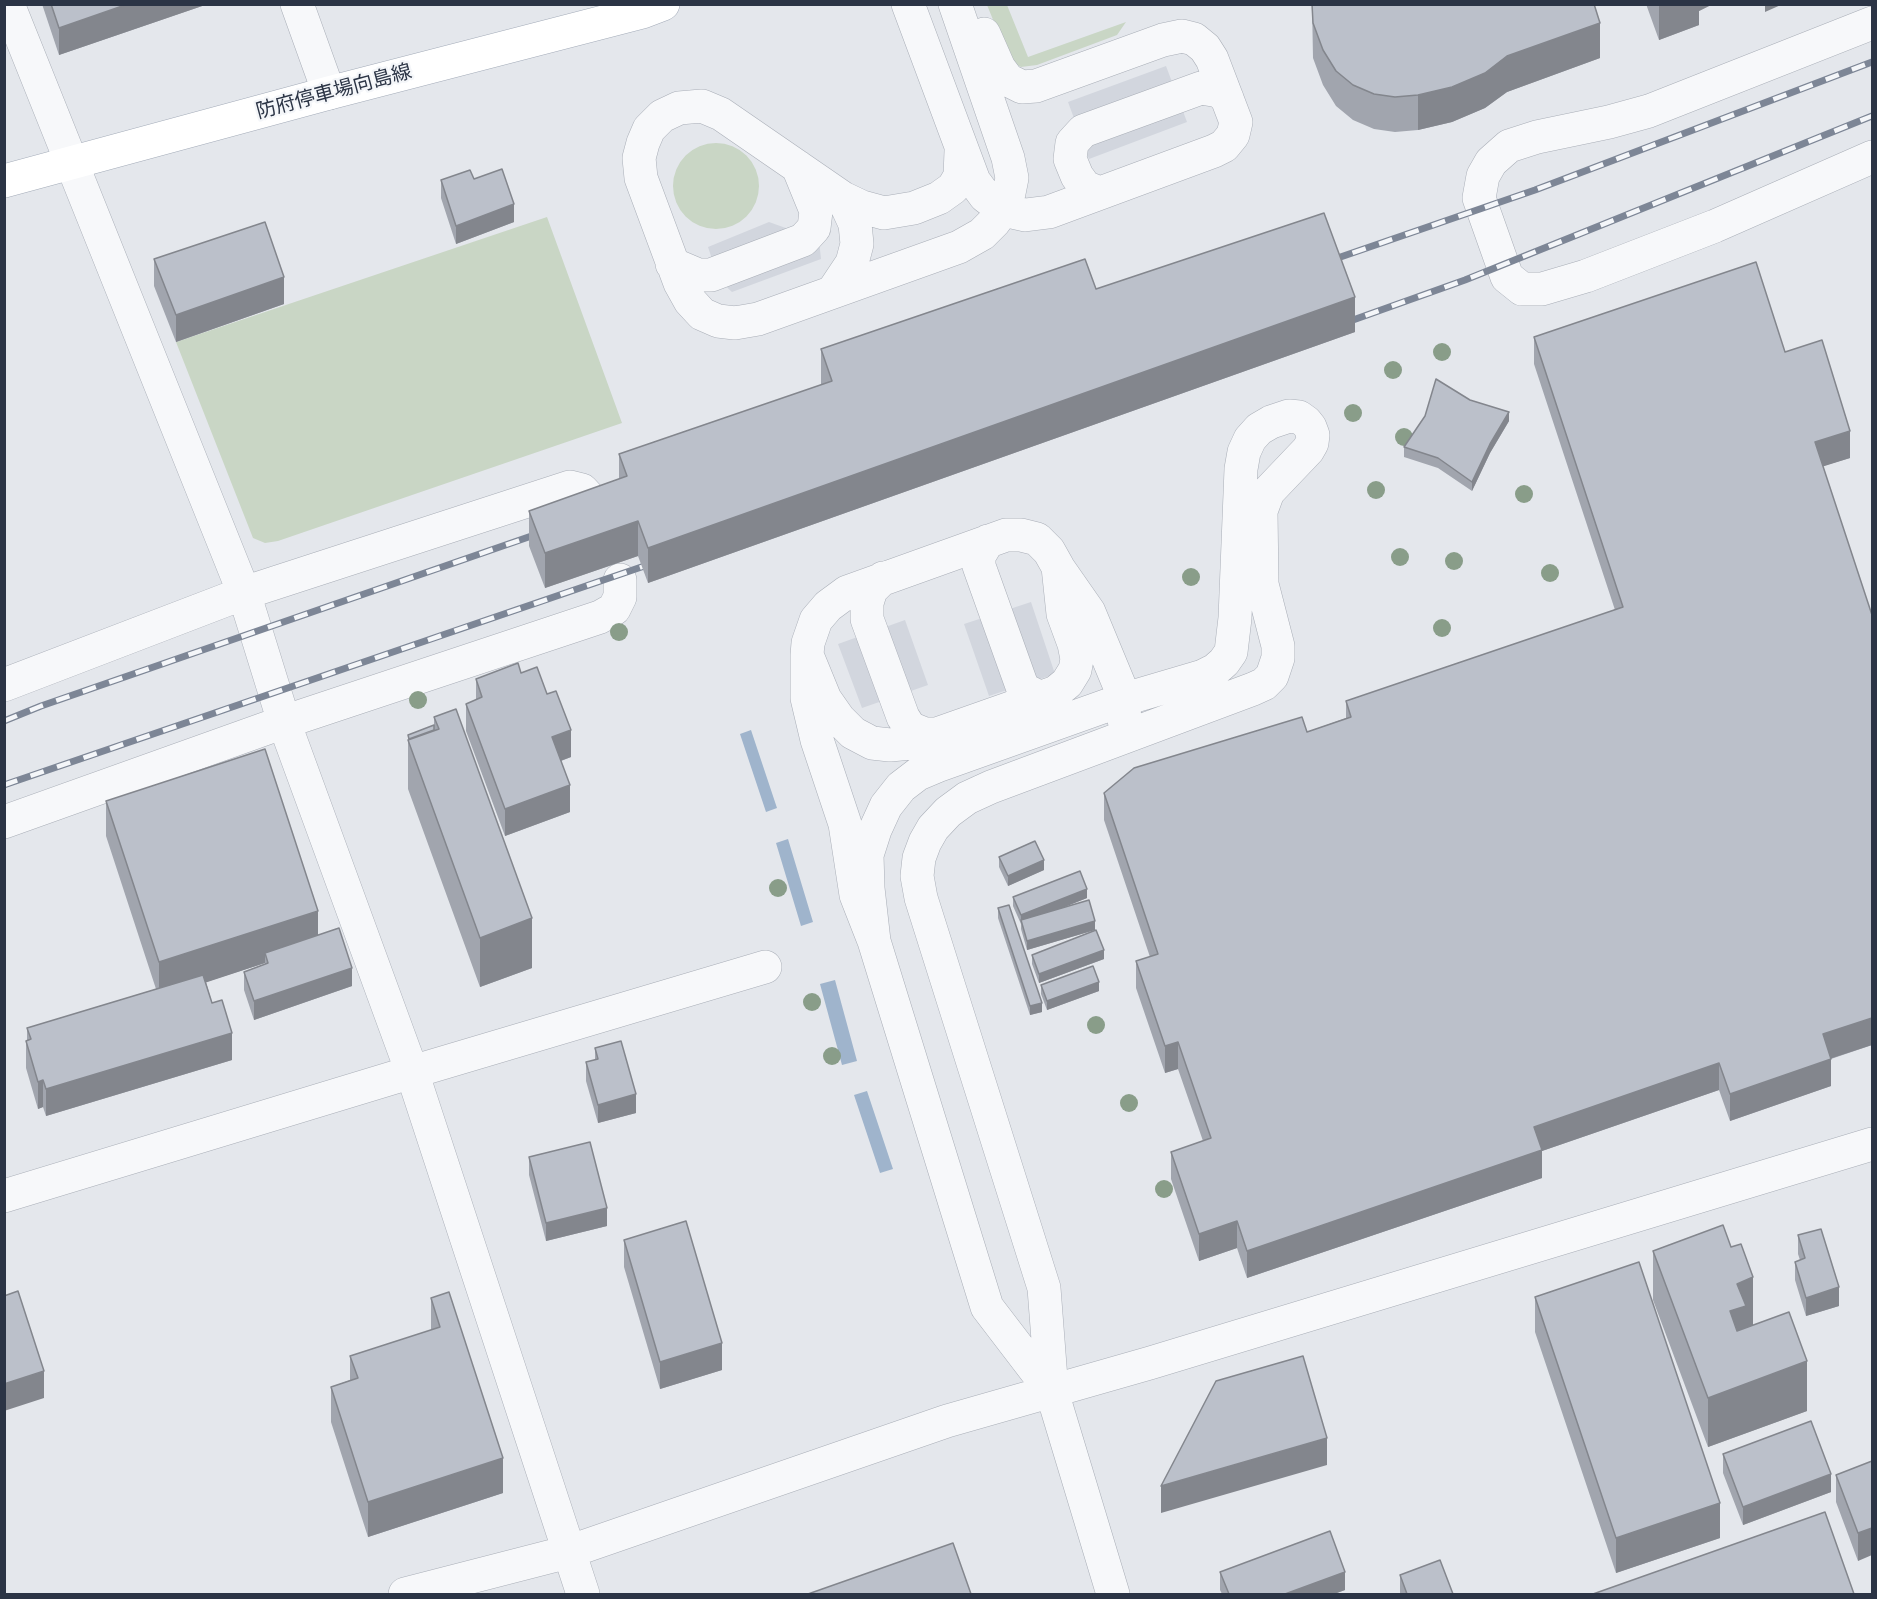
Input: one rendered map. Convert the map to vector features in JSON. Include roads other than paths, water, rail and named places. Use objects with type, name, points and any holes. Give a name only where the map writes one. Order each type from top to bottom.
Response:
[{"type":"main road","name":"防府停車場向島線","points":[[4,181],[648,7]]},
{"type":"street","points":[[8,4],[244,593],[284,722],[412,1072],[583,1594]]},
{"type":"street","points":[[297,4],[329,93]]},
{"type":"street","points":[[908,4],[974,181],[985,196],[1003,210],[1025,215],[1048,212],[1214,151],[1224,146],[1233,135],[1236,122],[1212,59],[1205,48],[1194,39],[1182,36],[1163,40],[1036,86],[1022,87],[1008,80],[999,68],[970,4]]},
{"type":"street","points":[[955,4],[1008,158],[1011,178],[1003,210],[982,234],[959,247],[758,319],[735,323],[718,321],[702,314],[690,301],[680,283],[641,178],[639,158],[649,129],[662,116],[679,108],[702,106],[721,114],[843,198],[862,207],[884,213],[898,212],[931,201],[952,188],[960,176],[961,151]]},
{"type":"street","points":[[1872,23],[1649,111],[1537,137],[1509,146],[1491,162],[1483,176],[1479,198],[1507,277],[1522,289],[1542,289],[1586,276],[1715,226],[1872,157]]},
{"type":"street","points":[[1100,192],[1085,188],[1070,159],[1072,143],[1083,131],[1201,88],[1219,91],[1227,98]]},
{"type":"street","points":[[672,264],[698,275],[711,275],[803,240],[814,228],[816,212],[798,167]]},
{"type":"street","points":[[834,290],[852,263],[858,244],[855,224],[843,198]]},
{"type":"street","points":[[874,941],[867,855],[874,830],[886,806],[901,787],[918,774],[937,766],[1125,699],[1203,676],[1224,662],[1231,652],[1234,630],[1241,469],[1244,452],[1250,439],[1259,429],[1281,418],[1299,417],[1310,427],[1313,435],[1312,443],[1268,492],[1261,511],[1262,584],[1278,646],[1278,658],[1272,676],[1253,689],[967,798],[948,812],[933,828],[919,858],[917,876],[921,898],[1044,1288],[1052,1392],[1113,1594]]},
{"type":"street","points":[[4,685],[244,593],[570,487],[582,490],[594,503]]},
{"type":"street","points":[[1052,1392],[987,1307],[874,941],[856,895],[845,824],[817,740],[807,698],[808,643],[816,620],[828,606],[848,592],[883,578],[1006,535],[1021,535],[1037,539],[1049,551],[1089,612],[1125,699],[1125,714],[1121,729],[1112,742]]},
{"type":"street","points":[[988,541],[982,547],[979,566],[1023,689],[1041,698]]},
{"type":"street","points":[[807,655],[814,677],[825,699],[839,719],[853,733],[872,743],[890,745],[910,743],[1041,698],[1056,692],[1067,683],[1075,670],[1077,659],[1074,644],[1062,614],[1058,567]]},
{"type":"street","points":[[883,578],[871,590],[867,603],[867,619],[903,717],[910,728],[925,734],[937,734]]},
{"type":"street","points":[[4,822],[284,722],[600,617],[614,609],[620,597],[620,580]]},
{"type":"street","points":[[4,1196],[765,967]]},
{"type":"street","points":[[405,1594],[568,1552],[947,1421],[1052,1392],[1872,1144]]},
{"type":"water","points":[[751,730],[777,808],[766,812],[740,734]]},
{"type":"water","points":[[788,839],[813,922],[801,926],[776,843]]},
{"type":"water","points":[[835,980],[857,1061],[842,1065],[820,984]]},
{"type":"water","points":[[867,1091],[893,1169],[880,1173],[854,1095]]},
{"type":"railway","points":[[1326,262],[1535,190],[1872,62]]},
{"type":"railway","points":[[1339,325],[1465,280],[1872,116]]},
{"type":"railway","points":[[4,721],[41,706],[543,532]]},
{"type":"railway","points":[[4,785],[659,561]]}]
